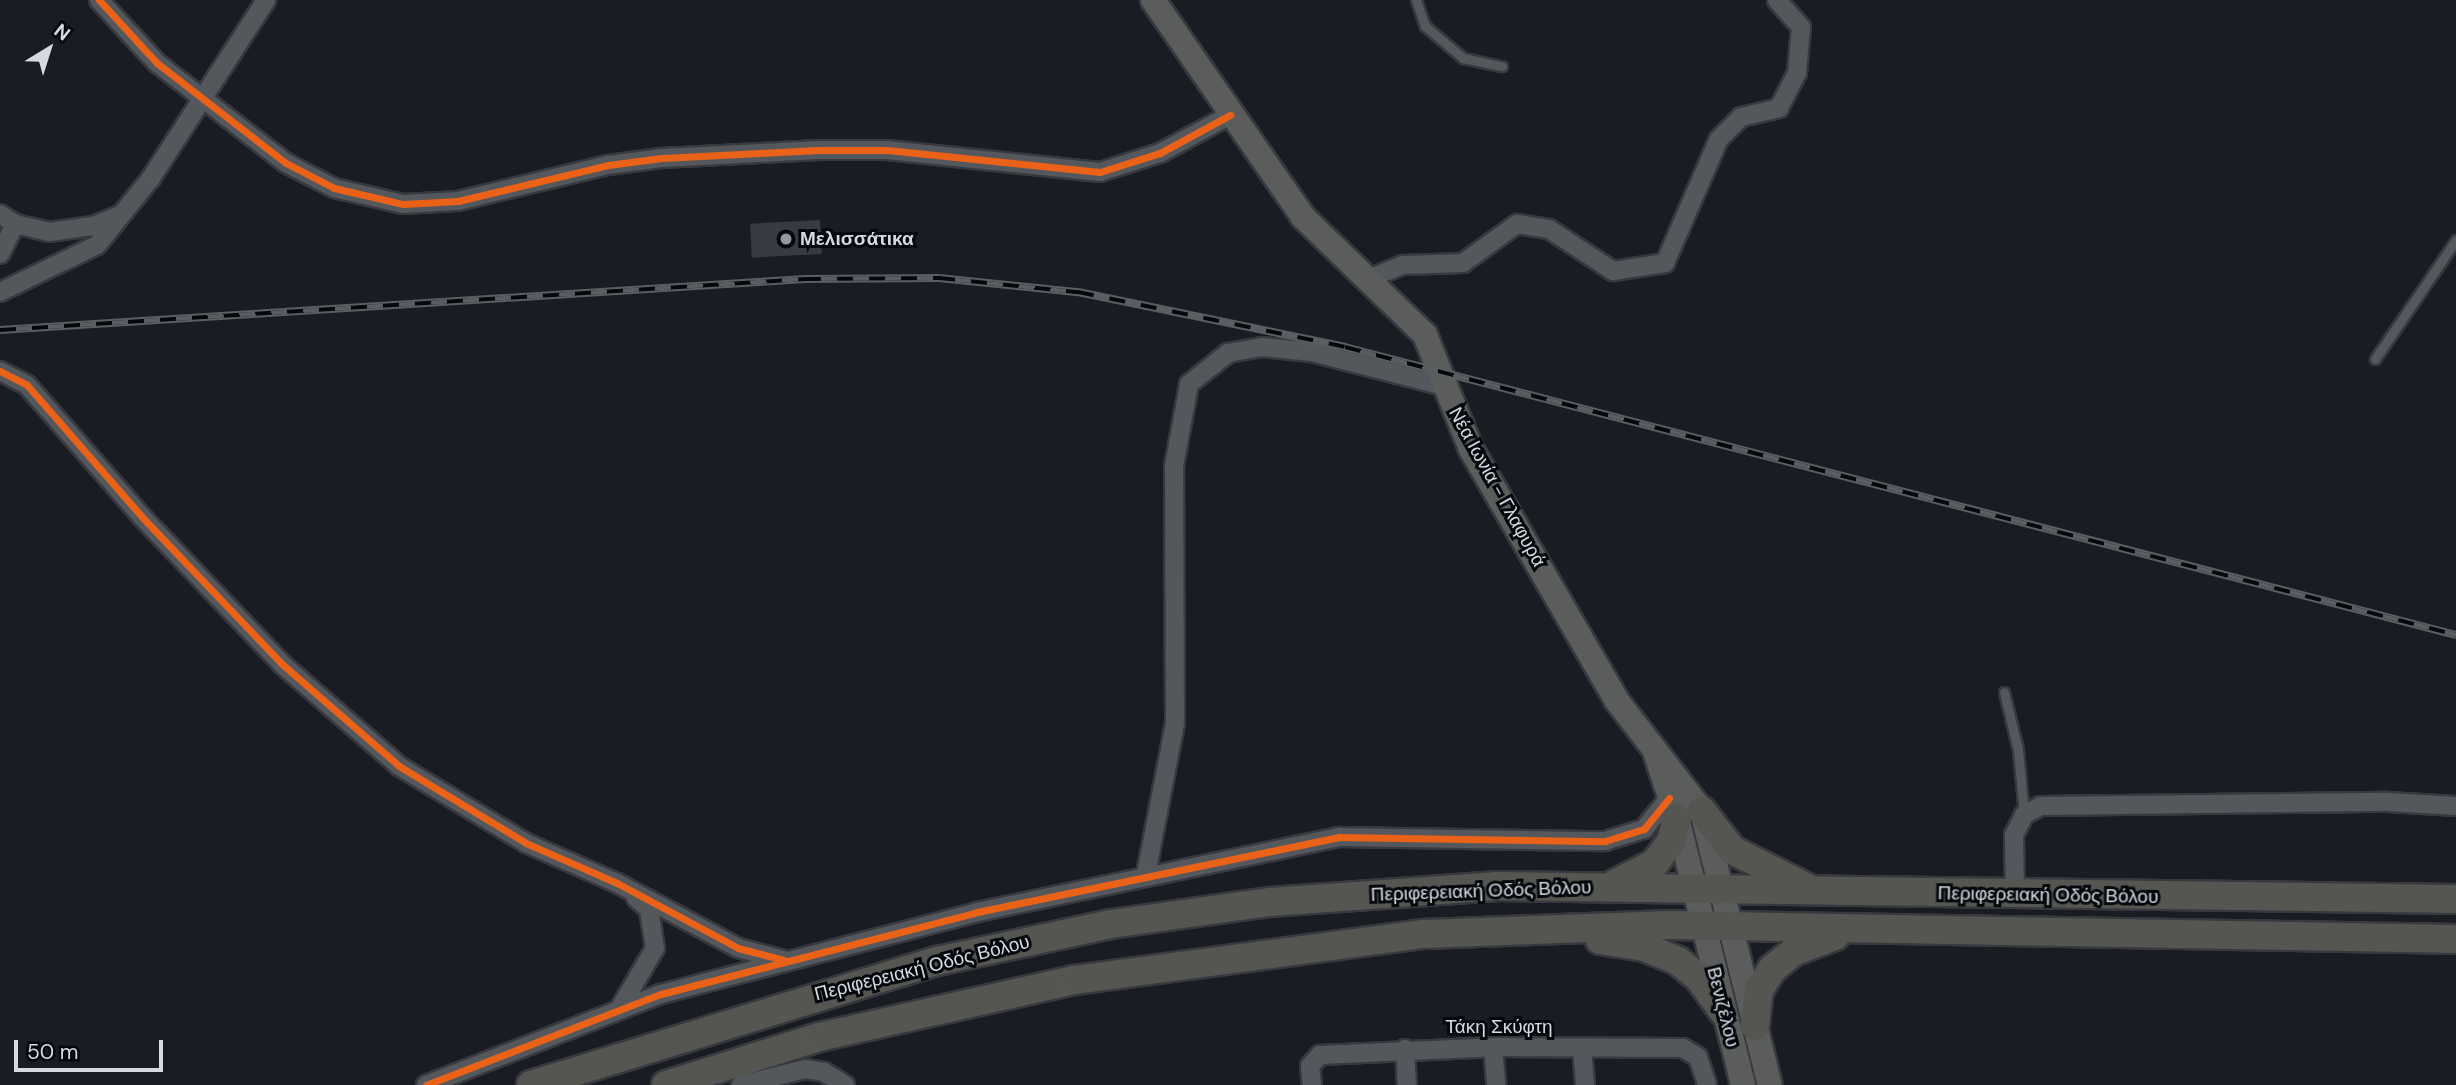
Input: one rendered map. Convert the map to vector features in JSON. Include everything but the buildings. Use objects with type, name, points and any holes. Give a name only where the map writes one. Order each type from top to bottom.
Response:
[{"type":"main road","name":"Νέα Ιωνία - Γλαφυρά","points":[[1158,2],[1230,115],[1303,217],[1425,335],[1443,386],[1471,449],[1617,701],[1655,751],[1683,809],[1708,891],[1731,928]]},
{"type":"main road","name":"Νέα Ιωνία - Γλαφυρά","points":[[1655,751],[1683,809]]},
{"type":"main road","points":[[1602,887],[1655,863],[1671,842],[1683,809],[1744,858],[1822,893]]},
{"type":"main road","name":"Περιφερειακή Οδός Βόλου","points":[[531,1085],[937,961],[1111,924],[1283,901],[1497,887],[2456,899]]},
{"type":"main road","name":"Νέα Ιωνία - Γλαφυρά","points":[[1703,928],[1708,891]]},
{"type":"main road","name":"Βενιζέλου","points":[[1703,928],[1743,1085]]},
{"type":"main road","name":"Περιφερειακή Οδός Βόλου","points":[[666,1085],[819,1037],[1074,980],[1425,934],[1535,929],[1731,928],[1851,932],[2456,939]]},
{"type":"main road","name":"Βενιζέλου","points":[[1731,928],[1770,1085]]},
{"type":"main road","points":[[1535,929],[1628,944],[1672,958],[1699,978],[1723,1011]]},
{"type":"main road","points":[[1755,1026],[1758,996],[1772,969],[1793,952],[1851,932]]},
{"type":"street","points":[[99,0],[129,35],[202,101],[286,163],[334,188],[403,204],[458,201],[649,160],[819,150],[887,150],[1100,172],[1160,153],[1230,115]]},
{"type":"street","points":[[0,292],[82,255],[126,212],[202,101],[265,0]]},
{"type":"street","points":[[1368,279],[1403,265],[1463,263],[1517,224],[1549,229],[1613,271],[1665,263],[1719,139],[1741,117],[1779,108],[1797,73],[1801,27],[1777,0]]},
{"type":"street","points":[[0,254],[7,219],[71,231],[126,212]]},
{"type":"street","points":[[1146,874],[1175,724],[1174,466],[1189,384],[1228,353],[1262,347],[1312,352],[1443,386]]},
{"type":"street","points":[[0,371],[27,385],[234,616],[343,720],[466,810],[617,883],[738,948],[787,961]]},
{"type":"street","points":[[2015,894],[2014,835],[2024,815],[2051,805],[2456,806]]},
{"type":"street","points":[[426,1085],[620,1007],[851,941],[1146,874],[1358,834],[1472,842],[1605,841],[1644,829],[1683,809]]},
{"type":"street","points":[[617,883],[649,909],[656,927],[647,968],[620,1007]]},
{"type":"street","points":[[1493,1047],[1496,1085]]},
{"type":"street","name":"Τάκη Σκύφτη","points":[[1312,1085],[1310,1066],[1320,1055],[1493,1047],[1693,1052],[1707,1085]]},
{"type":"street","points":[[1405,1049],[1407,1085]]},
{"type":"street","points":[[1582,1049],[1585,1085]]},
{"type":"street","points":[[741,1085],[806,1069],[824,1072],[845,1085]]},
{"type":"lane","points":[[1416,0],[1425,26],[1463,58],[1502,66]]},
{"type":"lane","points":[[2375,359],[2456,240]]},
{"type":"lane","points":[[2004,692],[2018,750],[2024,815]]},
{"type":"railway","points":[[0,330],[805,279],[939,278],[1078,292],[1345,347],[2456,635]]},
{"type":"cycle path","points":[[99,0],[157,63],[286,163],[334,188],[403,204],[458,201],[608,165],[662,158],[819,150],[887,150],[1100,172],[1160,153],[1230,115]]},
{"type":"cycle path","points":[[0,371],[27,385],[143,518],[283,665],[399,766],[526,843],[617,883],[738,948],[784,960]]},
{"type":"cycle path","points":[[426,1085],[661,994],[977,912],[1339,837],[1605,841],[1644,829],[1669,798]]},
{"type":"place","name":"Μελισσάτικα","points":[[786,239]]}]
